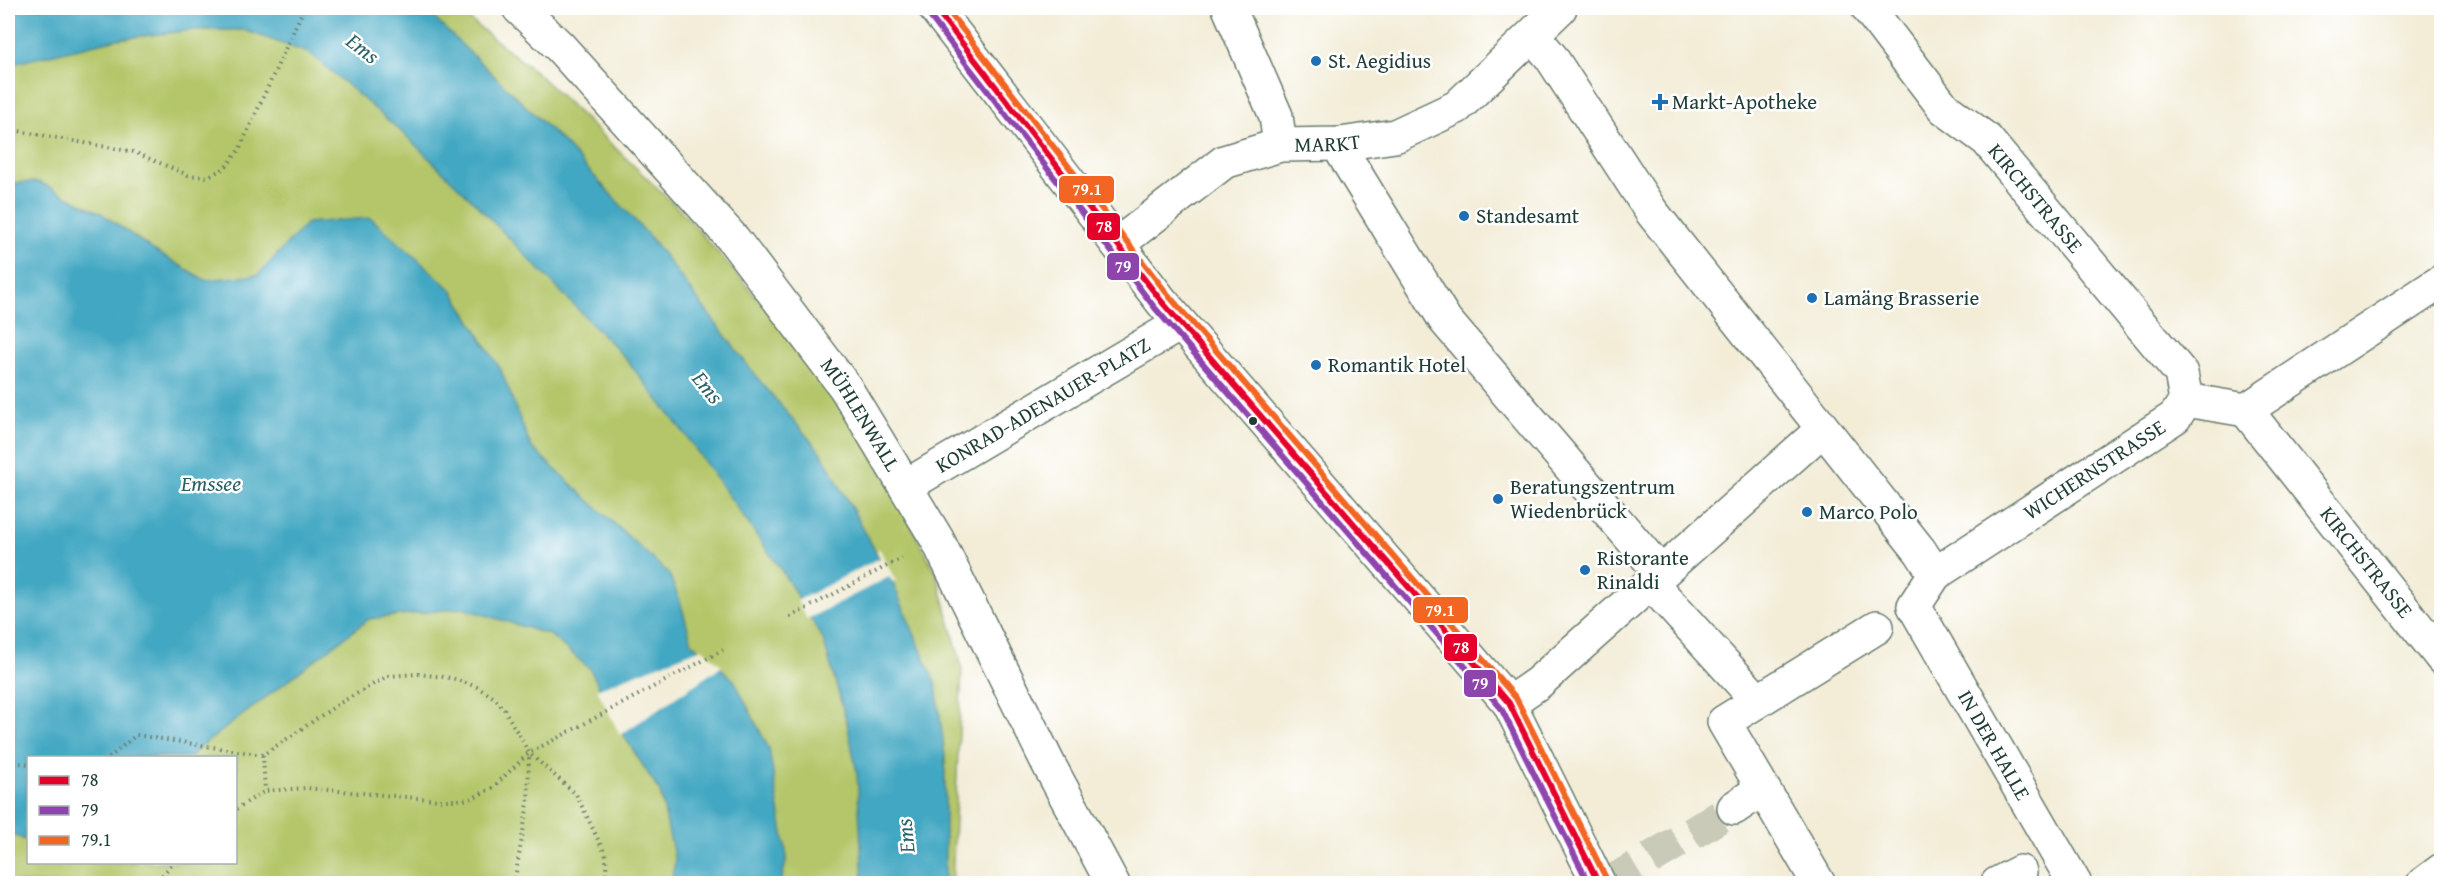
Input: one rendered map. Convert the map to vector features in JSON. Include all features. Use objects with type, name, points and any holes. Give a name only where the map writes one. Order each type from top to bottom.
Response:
[{"type":"street","name":"MÜHLENWALL","points":[[519,8],[560,47],[734,240],[845,387],[937,539],[1049,765],[1113,884]]},
{"type":"street","points":[[935,8],[1180,324],[1509,703],[1599,884]]},
{"type":"street","points":[[1229,8],[1276,116],[1280,145]]},
{"type":"street","name":"MARKT","points":[[1118,244],[1224,162],[1280,145],[1340,144],[1395,136],[1456,107],[1560,8]]},
{"type":"street","name":"KIRCHSTRASSE","points":[[1868,8],[1944,108],[1988,140],[2181,373],[2186,400]]},
{"type":"street","points":[[1533,36],[1551,57],[1651,212],[1920,551],[1935,574]]},
{"type":"street","points":[[1340,144],[1344,155],[1445,320],[1757,700]]},
{"type":"street","points":[[2186,400],[2246,410],[2442,281]]},
{"type":"street","name":"KONRAD-ADENAUER-PLATZ","points":[[906,486],[1180,324]]},
{"type":"street","name":"WICHERNSTRASSE","points":[[1914,606],[1935,574],[2175,417],[2186,400]]},
{"type":"street","name":"KIRCHSTRASSE","points":[[2246,410],[2442,658]]},
{"type":"street","points":[[1509,703],[1538,683],[1822,430]]},
{"type":"street","name":"IN DER HALLE","points":[[1914,606],[2075,884]]},
{"type":"street","points":[[1818,884],[1724,722],[1877,627]]},
{"type":"street","points":[[1734,808],[1762,789]]},
{"type":"street","points":[[2423,884],[2442,870]]},
{"type":"path","points":[[8,129],[134,152],[188,175],[207,177],[225,168],[239,150],[304,8]]},
{"type":"path","points":[[790,617],[892,564]]},
{"type":"path","points":[[237,808],[265,791],[306,788],[439,800],[464,800],[475,797],[492,788],[529,753],[723,650]]},
{"type":"path","points":[[111,756],[136,735],[262,755],[340,703],[388,676],[418,674],[452,678],[477,687],[493,697],[504,709],[529,753],[576,794],[606,856],[607,884]]},
{"type":"path","points":[[514,884],[528,803],[529,753]]},
{"type":"path","points":[[262,755],[265,791]]},
{"type":"path","points":[[8,762],[27,764]]},
{"type":"path","points":[[154,884],[172,864]]},
{"type":"green space","points":[[8,8],[455,8],[537,73],[683,213],[811,359],[860,432],[936,572],[962,667],[952,883],[8,883]]},
{"type":"water","name":"Ems","points":[[8,8],[420,8],[432,16],[561,140],[651,238],[756,376],[822,454],[892,581],[936,685],[945,756],[945,883],[863,883],[857,773],[847,723],[823,639],[782,571],[684,433],[625,358],[475,203],[405,135],[311,54],[244,30],[195,30],[117,39],[8,65]]},
{"type":"water","name":"Emssee","points":[[39,182],[101,213],[155,251],[205,280],[258,275],[307,223],[371,218],[452,290],[501,370],[531,447],[669,574],[681,604],[692,643],[734,680],[769,749],[787,857],[781,883],[671,883],[675,861],[660,792],[622,733],[590,669],[550,635],[462,608],[369,619],[192,756],[27,756],[27,841],[8,833],[8,774],[15,726],[8,717],[8,183]]},
{"type":"pier","points":[[879,548],[896,582],[889,577],[807,619],[797,601],[880,558],[877,552]]},
{"type":"pier","points":[[702,648],[722,666],[620,735],[597,689]]},
{"type":"tunnel","points":[[1608,884],[1734,808]]},
{"type":"transit line","name":"78","points":[[935,8],[1162,302],[1509,703],[1599,884]]},
{"type":"transit line","name":"79.1","points":[[946,8],[1169,296],[1516,698],[1607,880]]},
{"type":"transit line","name":"79","points":[[928,14],[1155,308],[1501,708],[1589,884]]},
{"type":"place","name":"St. Aegidius","points":[[1316,61]]},
{"type":"place","name":"Markt-Apotheke","points":[[1660,102]]},
{"type":"place","name":"Standesamt","points":[[1464,216]]},
{"type":"place","name":"Lamäng Brasserie","points":[[1812,298]]},
{"type":"place","name":"Romantik Hotel","points":[[1316,365]]},
{"type":"place","name":"Beratungszentrum Wiedenbrück","points":[[1498,499]]},
{"type":"place","name":"Marco Polo","points":[[1807,512]]},
{"type":"place","name":"Ristorante Rinaldi","points":[[1585,570]]}]
